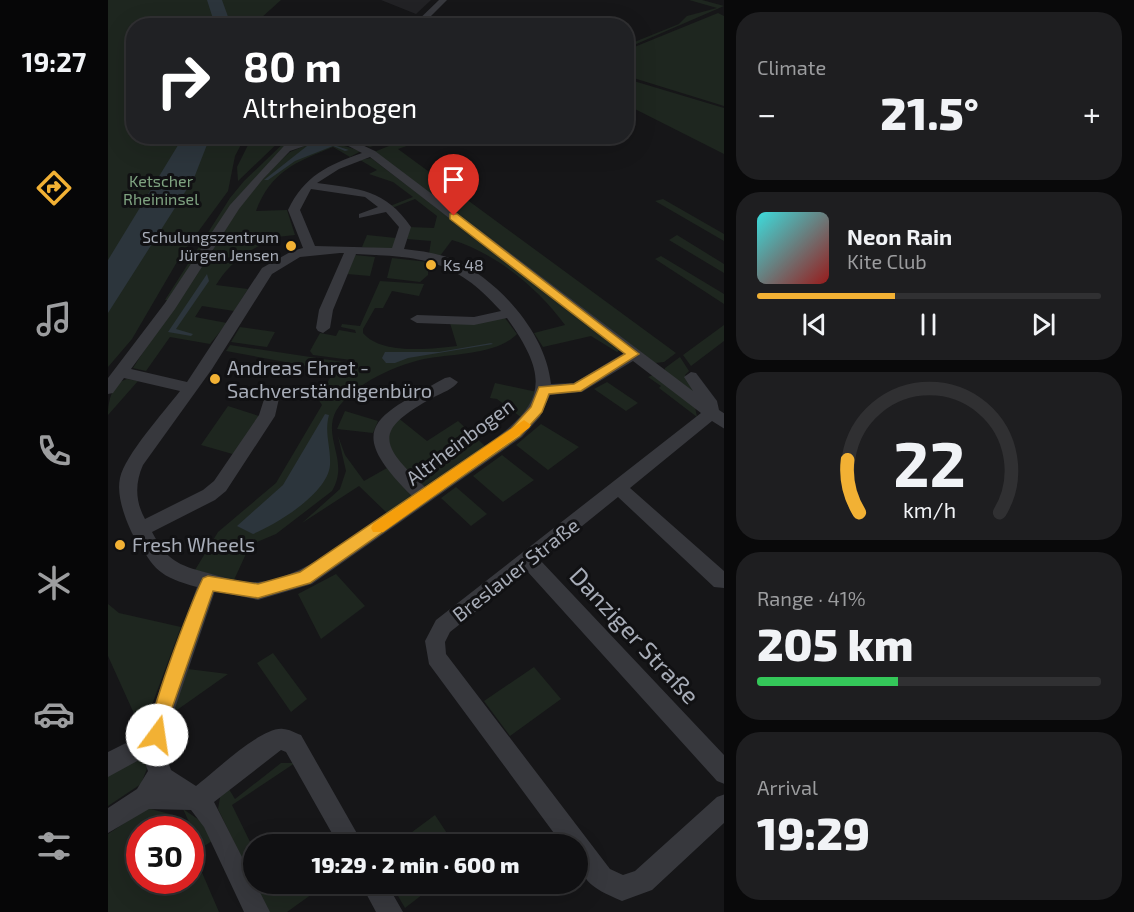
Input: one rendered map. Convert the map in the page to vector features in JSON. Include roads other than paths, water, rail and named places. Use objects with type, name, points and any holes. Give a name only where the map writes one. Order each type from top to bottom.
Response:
[{"type":"street","points":[[424,18],[443,0]]},
{"type":"street","points":[[108,389],[170,306],[214,236],[249,189],[291,144]]},
{"type":"street","points":[[286,149],[305,144]]},
{"type":"street","points":[[345,144],[370,153],[718,418]]},
{"type":"street","points":[[310,250],[294,210],[308,185],[316,176],[370,153]]},
{"type":"street","points":[[308,185],[368,194],[397,215],[405,227],[396,254]]},
{"type":"street","points":[[363,216],[387,208]]},
{"type":"street","name":"Altrheinbogen","points":[[310,250],[351,250],[434,258],[455,265],[498,298],[541,363],[544,390],[537,409],[516,433],[305,578],[258,591],[208,583],[177,573],[157,559],[139,530],[130,508],[128,479],[143,450],[191,388],[267,271],[283,260],[310,250]]},
{"type":"street","points":[[323,328],[326,310],[351,250]]},
{"type":"street","points":[[417,319],[474,321],[510,313]]},
{"type":"street","points":[[544,390],[577,388],[633,354]]},
{"type":"street","points":[[122,372],[191,388]]},
{"type":"street","points":[[692,377],[712,405],[718,418]]},
{"type":"street","points":[[424,497],[384,455],[382,430],[393,415],[450,382]]},
{"type":"street","points":[[139,530],[209,495],[220,486],[267,416],[272,394]]},
{"type":"street","name":"Breslauer Straße","points":[[568,834],[436,657],[435,641],[443,627],[619,488],[718,418]]},
{"type":"street","points":[[619,488],[721,581]]},
{"type":"street","name":"Danziger Straße","points":[[529,560],[724,773]]},
{"type":"street","points":[[146,797],[149,760],[162,711],[208,583]]},
{"type":"street","points":[[108,821],[146,797],[196,800],[269,743],[281,739],[293,743],[345,834]]},
{"type":"street","points":[[108,765],[149,760],[196,800],[212,819],[257,912]]},
{"type":"street","name":"Breslauer Straße","points":[[588,861],[601,878],[622,888],[643,881],[724,805]]},
{"type":"street","points":[[379,894],[390,912]]},
{"type":"place","name":"Schulungszentrum Jürgen Jensen","points":[[291,246]]},
{"type":"place","name":"Ks 48","points":[[431,265]]},
{"type":"place","name":"Andreas Ehret - Sachverständigenbüro","points":[[215,379]]},
{"type":"place","name":"Fresh Wheels","points":[[120,545]]},
{"type":"park label","name":"Ketscher Rheininsel","points":[[161,190]]}]
